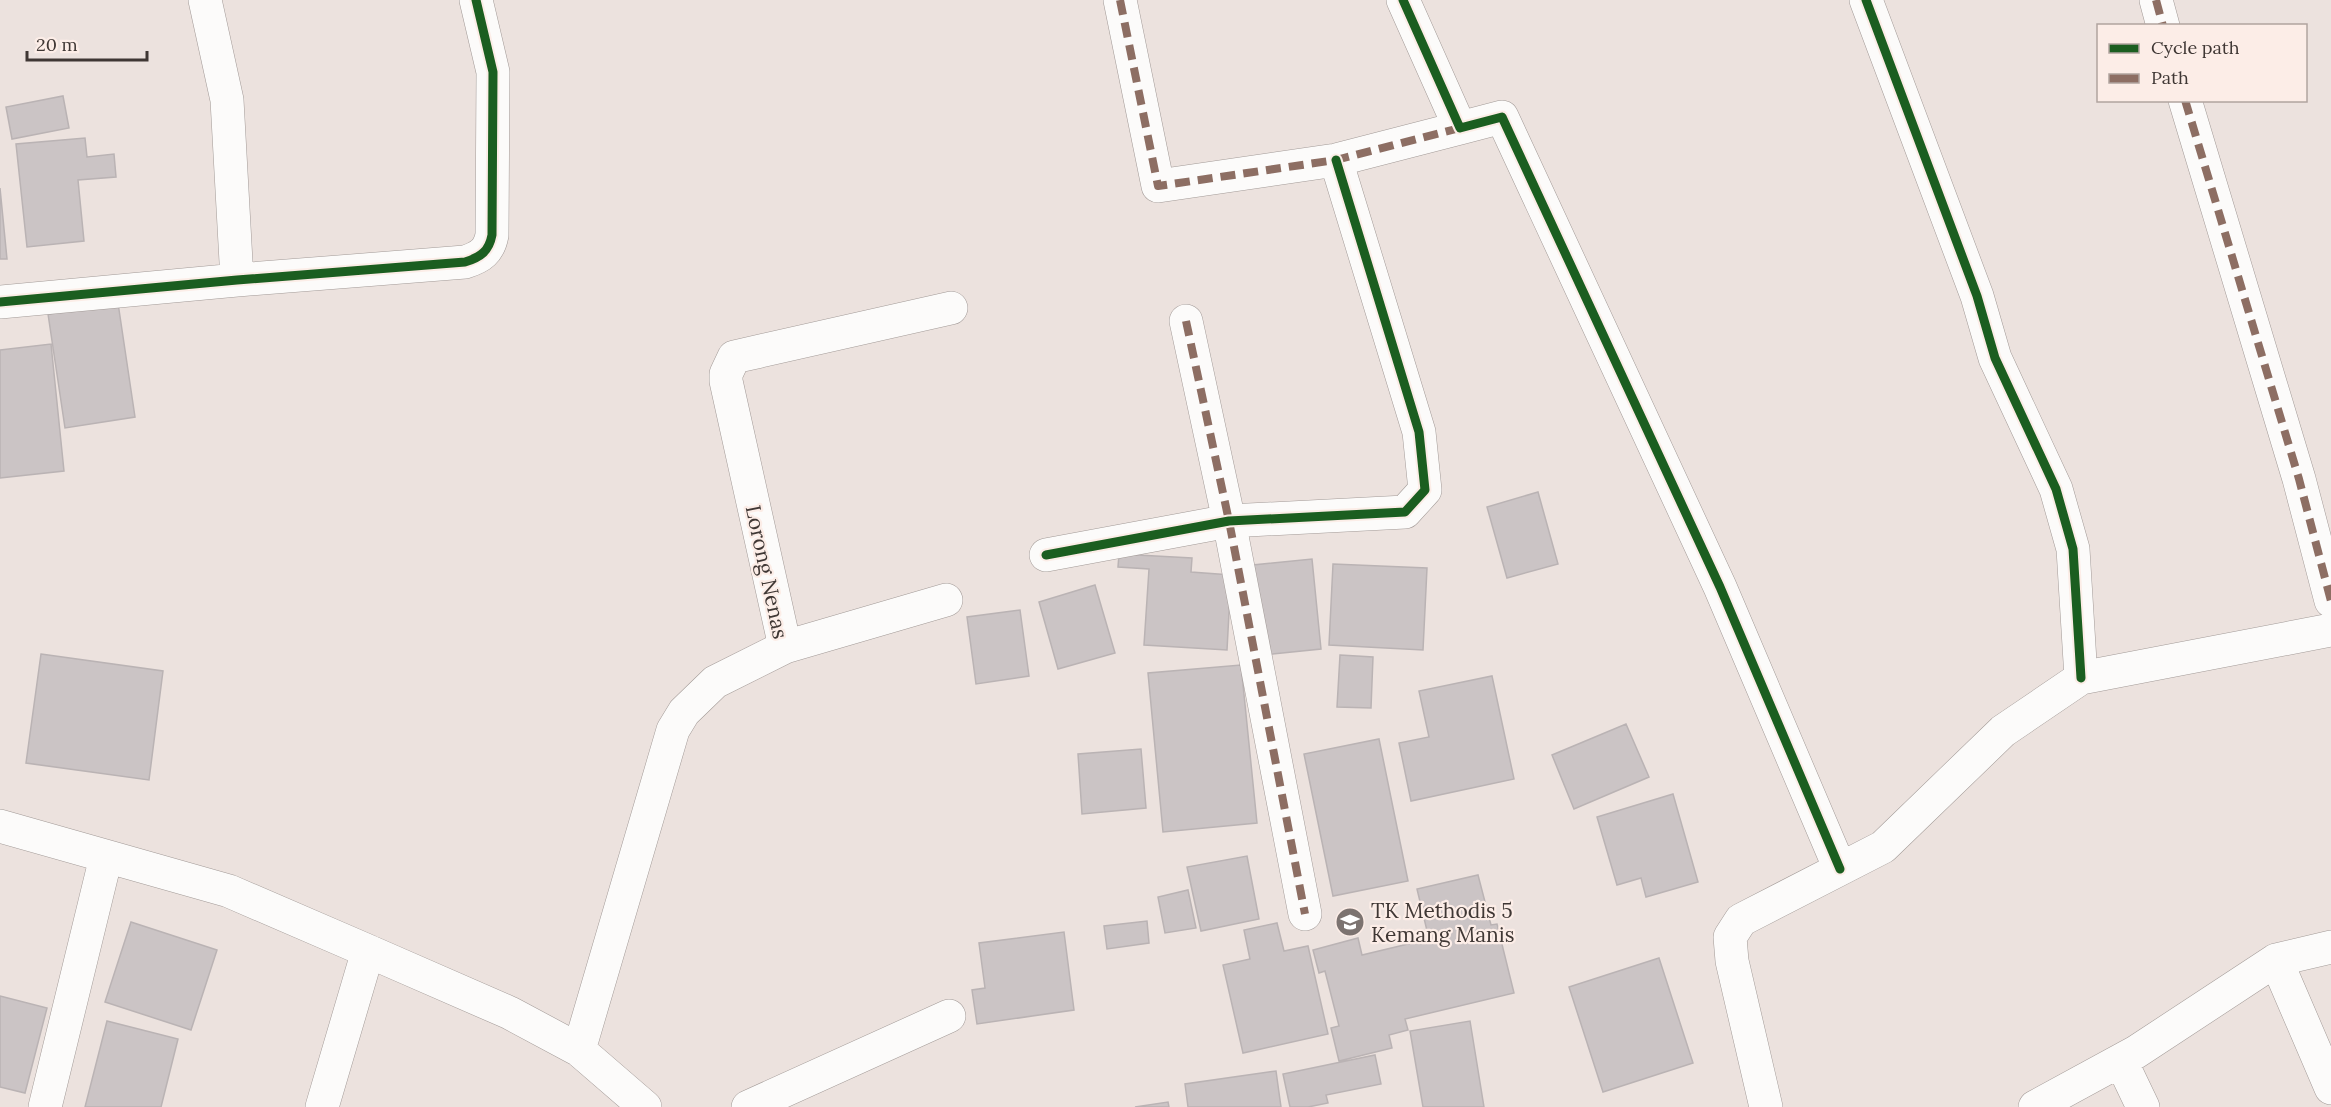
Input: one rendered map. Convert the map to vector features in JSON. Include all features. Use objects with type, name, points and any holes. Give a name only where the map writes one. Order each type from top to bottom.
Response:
[{"type":"street","points":[[205,0],[227,100],[237,280]]},
{"type":"street","points":[[0,302],[465,262],[481,255],[489,247],[492,235],[493,72],[476,0]]},
{"type":"street","points":[[1120,0],[1158,186],[1336,160],[1502,117],[1715,576],[1839,869]]},
{"type":"street","points":[[1866,0],[1977,296],[1995,358],[2056,489],[2073,549],[2082,678]]},
{"type":"street","points":[[2156,0],[2162,24]]},
{"type":"street","points":[[1410,2],[1460,128]]},
{"type":"street","points":[[2186,102],[2299,479],[2331,601]]},
{"type":"street","points":[[1046,555],[1229,521],[1405,512],[1425,490],[1419,432],[1336,160]]},
{"type":"street","name":"Lorong Nenas","points":[[579,1050],[673,730],[684,712],[714,682],[785,647],[726,381],[730,364],[734,357],[951,308]]},
{"type":"street","points":[[1186,321],[1229,521],[1305,914]]},
{"type":"street","points":[[785,647],[946,600]]},
{"type":"street","points":[[1766,1107],[1732,961],[1730,937],[1741,920],[1883,848],[2003,731],[2082,678],[2331,630]]},
{"type":"street","points":[[0,826],[229,891],[368,951],[510,1013],[579,1050],[645,1107]]},
{"type":"street","points":[[45,1107],[106,857]]},
{"type":"street","points":[[2034,1107],[2121,1061],[2276,960],[2331,947]]},
{"type":"street","points":[[322,1107],[368,951]]},
{"type":"street","points":[[2276,960],[2331,1088]]},
{"type":"street","points":[[748,1107],[949,1016]]},
{"type":"street","points":[[2121,1061],[2143,1107]]},
{"type":"building","points":[[63,96],[69,128],[12,139],[6,107]]},
{"type":"building","points":[[85,138],[87,157],[114,154],[116,177],[78,180],[84,241],[27,247],[16,144]]},
{"type":"building","points":[[0,188],[7,259],[0,259]]},
{"type":"building","points":[[118,303],[135,417],[65,428],[48,314]]},
{"type":"building","points":[[51,344],[64,471],[0,478],[0,350]]},
{"type":"building","points":[[1538,492],[1558,564],[1507,578],[1487,507]]},
{"type":"building","points":[[1119,554],[1192,558],[1191,572],[1231,575],[1227,650],[1144,645],[1149,569],[1118,567]]},
{"type":"building","points":[[1312,559],[1321,649],[1262,655],[1253,565]]},
{"type":"building","points":[[1333,564],[1427,568],[1423,650],[1329,645]]},
{"type":"building","points":[[1095,585],[1115,653],[1058,669],[1039,602]]},
{"type":"building","points":[[1020,610],[1029,676],[976,684],[967,617]]},
{"type":"building","points":[[41,654],[163,671],[149,780],[26,763]]},
{"type":"building","points":[[1340,655],[1373,657],[1371,708],[1337,707]]},
{"type":"building","points":[[1241,665],[1257,823],[1163,832],[1148,673]]},
{"type":"building","points":[[1492,676],[1514,779],[1411,801],[1399,743],[1429,737],[1419,691]]},
{"type":"building","points":[[1626,724],[1649,777],[1574,809],[1552,755]]},
{"type":"building","points":[[1379,739],[1408,881],[1333,896],[1304,754]]},
{"type":"building","points":[[1141,749],[1146,808],[1082,814],[1078,754]]},
{"type":"building","points":[[1673,794],[1698,882],[1646,897],[1641,878],[1617,885],[1597,817]]},
{"type":"building","points":[[1247,856],[1259,919],[1201,931],[1187,867]]},
{"type":"building","points":[[1478,875],[1491,925],[1497,924],[1514,993],[1405,1019],[1408,1030],[1389,1035],[1392,1048],[1339,1061],[1331,1028],[1339,1026],[1325,971],[1319,973],[1313,950],[1358,938],[1362,955],[1429,939],[1417,889]]},
{"type":"building","points":[[1188,890],[1196,928],[1165,933],[1158,897]]},
{"type":"building","points":[[1147,921],[1149,943],[1107,949],[1104,926]]},
{"type":"building","points":[[131,922],[217,950],[191,1030],[105,1002]]},
{"type":"building","points":[[1277,923],[1284,951],[1308,946],[1328,1034],[1243,1053],[1223,965],[1250,959],[1244,930]]},
{"type":"building","points":[[1064,932],[1074,1010],[977,1024],[972,990],[985,988],[979,943]]},
{"type":"building","points":[[1659,958],[1693,1063],[1603,1092],[1569,987]]},
{"type":"building","points":[[0,996],[47,1008],[25,1093],[0,1087]]},
{"type":"building","points":[[107,1021],[178,1039],[161,1107],[85,1107]]},
{"type":"building","points":[[1470,1021],[1484,1107],[1423,1107],[1410,1031]]},
{"type":"building","points":[[1375,1055],[1381,1084],[1326,1095],[1328,1103],[1308,1107],[1290,1107],[1283,1074]]},
{"type":"building","points":[[1276,1071],[1281,1107],[1188,1107],[1185,1084]]},
{"type":"building","points":[[1168,1102],[1169,1107],[1135,1107]]},
{"type":"marked path","points":[[1120,0],[1158,186],[1336,160],[1460,128]]},
{"type":"marked path","points":[[2156,0],[2162,24]]},
{"type":"marked path","points":[[2186,102],[2299,479],[2331,601]]},
{"type":"marked path","points":[[1186,321],[1229,521],[1305,914]]},
{"type":"cycle path","points":[[0,302],[465,262],[476,258],[489,245],[492,235],[493,72],[476,0]]},
{"type":"cycle path","points":[[1403,0],[1460,128],[1502,117],[1720,587],[1840,869]]},
{"type":"cycle path","points":[[1866,0],[1977,296],[1995,358],[2056,489],[2073,549],[2081,678]]},
{"type":"cycle path","points":[[1046,555],[1229,521],[1405,512],[1425,490],[1419,432],[1336,160]]},
{"type":"place","name":"TK Methodis 5 Kemang Manis","points":[[1350,922]]}]
